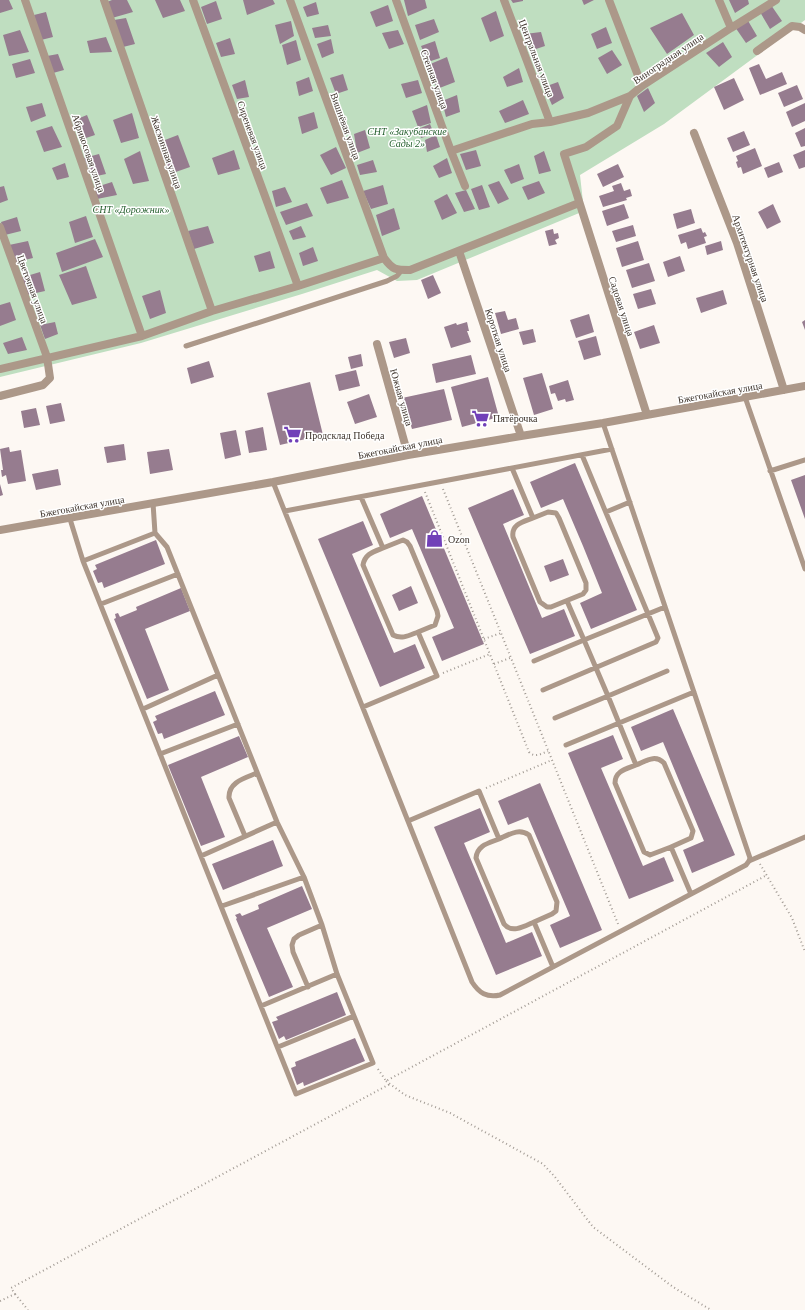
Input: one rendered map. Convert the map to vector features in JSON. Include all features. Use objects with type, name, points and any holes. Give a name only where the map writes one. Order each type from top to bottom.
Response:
[{"type":"street","name":"Абрикосовая улица","points":[[25,0],[142,336]]},
{"type":"street","name":"Жасминная улица","points":[[104,0],[212,311]]},
{"type":"street","name":"Сиреневая улица","points":[[193,0],[298,286]]},
{"type":"street","name":"Вишнёвая улица","points":[[290,0],[384,258]]},
{"type":"street","name":"Степная улица","points":[[396,0],[451,151],[466,186]]},
{"type":"street","name":"Центральная улица","points":[[504,0],[550,122]]},
{"type":"street","points":[[609,0],[642,86]]},
{"type":"street","points":[[719,0],[730,28]]},
{"type":"street","name":"Виноградная улица","points":[[579,203],[564,154],[586,147],[617,126],[630,96],[642,86],[730,28],[776,0]]},
{"type":"street","points":[[757,51],[792,26],[800,27],[805,30]]},
{"type":"street","points":[[451,151],[532,124],[550,122],[588,113],[630,96]]},
{"type":"street","name":"Архитектурная улица","points":[[694,133],[736,244],[784,390]]},
{"type":"street","points":[[0,369],[142,336],[212,311],[298,286],[384,258],[390,266],[396,270],[410,270],[579,203]]},
{"type":"street","name":"Садовая улица","points":[[579,203],[646,415]]},
{"type":"street","name":"Цветочная улица","points":[[0,227],[47,357],[50,378],[43,385],[0,396]]},
{"type":"street","name":"Короткая улица","points":[[459,250],[521,436]]},
{"type":"street","name":"Южная улица","points":[[377,344],[408,455]]},
{"type":"street","name":"Бжегокайская улица","points":[[0,530],[70,519],[273,482],[408,455],[603,423],[805,386]]},
{"type":"lane","points":[[186,346],[387,281],[397,276],[402,270]]},
{"type":"lane","points":[[745,397],[805,569]]},
{"type":"lane","points":[[603,423],[749,852],[750,861]]},
{"type":"lane","points":[[285,511],[612,449]]},
{"type":"lane","points":[[542,690],[656,642],[658,636],[582,455]]},
{"type":"lane","points":[[770,470],[805,460]]},
{"type":"lane","points":[[512,468],[533,518]]},
{"type":"lane","points":[[273,482],[472,982],[483,994],[489,996],[500,995],[746,865],[750,861],[805,837]]},
{"type":"lane","points":[[361,497],[383,548]]},
{"type":"lane","points":[[606,512],[630,502]]},
{"type":"lane","points":[[70,519],[84,561],[142,709],[296,1094],[373,1063],[337,974],[322,925],[304,877],[277,822],[167,548],[155,533],[153,503]]},
{"type":"lane","points":[[548,512],[556,513],[586,583],[586,590],[583,594],[551,607],[547,607],[540,602],[513,537],[512,531],[517,525],[533,518],[548,512]]},
{"type":"lane","points":[[84,561],[155,533]]},
{"type":"lane","points":[[403,540],[410,546],[437,611],[438,616],[435,625],[406,637],[398,637],[394,635],[363,566],[366,556],[383,548],[403,540]]},
{"type":"lane","points":[[101,604],[178,574]]},
{"type":"lane","points":[[567,601],[636,765]]},
{"type":"lane","points":[[534,661],[665,606]]},
{"type":"lane","points":[[363,707],[437,676],[418,632]]},
{"type":"lane","points":[[555,718],[667,671]]},
{"type":"lane","points":[[142,709],[218,675]]},
{"type":"lane","points":[[566,745],[694,692]]},
{"type":"lane","points":[[160,754],[238,724]]},
{"type":"lane","points":[[652,758],[657,758],[664,763],[693,831],[691,838],[671,847],[650,855],[644,852],[615,783],[615,778],[619,772],[652,758]]},
{"type":"lane","points":[[245,836],[229,798],[229,793],[236,782],[257,773]]},
{"type":"lane","points":[[408,821],[479,791],[499,839]]},
{"type":"lane","points":[[201,856],[277,822]]},
{"type":"lane","points":[[518,831],[521,831],[529,836],[557,902],[558,907],[552,914],[517,929],[511,930],[504,924],[476,858],[477,853],[482,846],[499,839],[518,831]]},
{"type":"lane","points":[[671,847],[691,894]]},
{"type":"lane","points":[[222,906],[304,877]]},
{"type":"lane","points":[[534,922],[553,967]]},
{"type":"lane","points":[[308,986],[293,952],[292,945],[294,939],[299,935],[322,925]]},
{"type":"lane","points":[[261,1006],[337,974]]},
{"type":"lane","points":[[278,1047],[354,1016]]},
{"type":"path","points":[[440,482],[620,931]]},
{"type":"path","points":[[423,485],[529,752],[534,756],[537,756],[548,751]]},
{"type":"path","points":[[484,639],[501,633]]},
{"type":"path","points":[[437,676],[490,654]]},
{"type":"path","points":[[494,664],[510,658]]},
{"type":"path","points":[[479,791],[552,760]]},
{"type":"path","points":[[750,861],[759,863],[767,875],[792,918],[805,952]]},
{"type":"path","points":[[386,1081],[767,875]]},
{"type":"path","points":[[373,1063],[386,1081],[405,1095],[450,1113],[543,1164],[555,1177],[593,1227],[673,1287],[711,1310]]},
{"type":"path","points":[[28,1310],[10,1288],[390,1084]]},
{"type":"path","points":[[0,1301],[15,1294]]},
{"type":"green space","points":[[0,0],[805,0],[805,20],[664,124],[580,175],[584,211],[417,280],[397,281],[377,270],[141,343],[0,377]]},
{"type":"building","points":[[0,0],[9,0],[13,9],[0,13]]},
{"type":"building","points":[[112,0],[127,0],[133,12],[112,18],[107,2]]},
{"type":"building","points":[[155,0],[180,0],[185,11],[163,18]]},
{"type":"building","points":[[243,0],[273,0],[275,4],[247,15]]},
{"type":"building","points":[[404,0],[425,0],[427,8],[408,16]]},
{"type":"building","points":[[511,0],[523,0],[523,1],[513,3]]},
{"type":"building","points":[[582,0],[594,0],[584,5]]},
{"type":"building","points":[[729,0],[748,0],[749,4],[735,13]]},
{"type":"building","points":[[216,1],[222,19],[207,24],[201,7]]},
{"type":"building","points":[[316,2],[319,14],[307,17],[303,7]]},
{"type":"building","points":[[388,5],[393,21],[376,27],[370,12]]},
{"type":"building","points":[[771,5],[782,21],[770,29],[760,12]]},
{"type":"building","points":[[496,11],[504,36],[490,42],[481,18]]},
{"type":"building","points":[[46,12],[53,37],[41,40],[34,15]]},
{"type":"building","points":[[682,13],[694,35],[667,54],[650,28]]},
{"type":"building","points":[[126,18],[135,44],[123,47],[114,20]]},
{"type":"building","points":[[434,19],[439,32],[420,40],[415,25]]},
{"type":"building","points":[[747,19],[757,36],[746,43],[735,27]]},
{"type":"building","points":[[291,21],[294,36],[280,44],[275,25]]},
{"type":"building","points":[[328,25],[331,36],[315,38],[312,28]]},
{"type":"building","points":[[606,27],[612,43],[597,49],[591,34]]},
{"type":"building","points":[[20,30],[29,52],[9,56],[3,35]]},
{"type":"building","points":[[398,30],[404,44],[389,49],[382,33]]},
{"type":"building","points":[[541,32],[545,46],[530,51],[525,34]]},
{"type":"building","points":[[106,37],[112,52],[90,53],[87,41]]},
{"type":"building","points":[[230,38],[235,54],[221,57],[216,43]]},
{"type":"building","points":[[331,39],[334,53],[322,58],[317,44]]},
{"type":"building","points":[[296,40],[301,60],[287,65],[282,45]]},
{"type":"building","points":[[435,41],[440,58],[428,62],[421,46]]},
{"type":"building","points":[[723,42],[732,57],[719,67],[706,53]]},
{"type":"building","points":[[612,50],[622,65],[607,74],[598,58]]},
{"type":"building","points":[[58,54],[64,70],[53,73],[47,56]]},
{"type":"building","points":[[447,57],[455,82],[437,89],[428,65]]},
{"type":"building","points":[[30,59],[35,73],[16,78],[12,64]]},
{"type":"building","points":[[759,64],[766,79],[782,72],[787,84],[760,95],[749,68]]},
{"type":"building","points":[[519,68],[523,82],[507,87],[503,77]]},
{"type":"building","points":[[343,74],[348,90],[336,94],[330,78]]},
{"type":"building","points":[[309,77],[313,91],[299,96],[296,82]]},
{"type":"building","points":[[734,78],[744,100],[724,110],[714,87]]},
{"type":"building","points":[[245,80],[249,97],[237,99],[232,85]]},
{"type":"building","points":[[418,80],[422,93],[406,98],[401,84]]},
{"type":"building","points":[[558,82],[564,98],[552,105],[544,87]]},
{"type":"building","points":[[797,85],[803,99],[784,107],[778,93]]},
{"type":"building","points":[[648,88],[655,103],[644,112],[637,96]]},
{"type":"building","points":[[457,95],[460,112],[446,117],[442,101]]},
{"type":"building","points":[[523,100],[529,114],[505,123],[499,111]]},
{"type":"building","points":[[42,103],[46,116],[31,122],[26,107]]},
{"type":"building","points":[[805,103],[805,121],[792,127],[786,112]]},
{"type":"building","points":[[427,105],[431,123],[418,127],[412,111]]},
{"type":"building","points":[[314,112],[318,128],[302,134],[298,117]]},
{"type":"building","points":[[132,113],[139,138],[121,143],[113,120]]},
{"type":"building","points":[[87,115],[95,135],[80,140],[72,121]]},
{"type":"building","points":[[430,124],[434,134],[421,138],[418,129]]},
{"type":"building","points":[[52,126],[62,147],[44,152],[36,131]]},
{"type":"building","points":[[805,128],[805,146],[801,147],[795,133]]},
{"type":"building","points":[[365,130],[370,148],[357,153],[354,134]]},
{"type":"building","points":[[744,131],[750,145],[733,152],[727,138]]},
{"type":"building","points":[[178,135],[190,167],[170,174],[157,143]]},
{"type":"building","points":[[436,135],[440,147],[427,152],[425,140]]},
{"type":"building","points":[[336,147],[346,168],[331,175],[320,155]]},
{"type":"building","points":[[755,148],[762,166],[743,174],[741,167],[738,168],[736,156]]},
{"type":"building","points":[[234,150],[240,169],[218,175],[212,158]]},
{"type":"building","points":[[476,150],[481,166],[466,170],[460,154]]},
{"type":"building","points":[[805,150],[805,167],[799,169],[793,155]]},
{"type":"building","points":[[140,151],[149,181],[133,184],[124,159]]},
{"type":"building","points":[[544,151],[551,171],[539,174],[534,156]]},
{"type":"building","points":[[99,154],[106,174],[92,177],[84,158]]},
{"type":"building","points":[[447,158],[452,173],[439,178],[433,166]]},
{"type":"building","points":[[373,160],[377,172],[360,175],[357,165]]},
{"type":"building","points":[[779,162],[783,172],[768,178],[764,168]]},
{"type":"building","points":[[65,163],[69,177],[57,180],[52,168]]},
{"type":"building","points":[[519,164],[524,179],[511,184],[504,170]]},
{"type":"building","points":[[618,164],[624,177],[603,187],[597,174]]},
{"type":"building","points":[[342,180],[349,198],[327,204],[320,188]]},
{"type":"building","points":[[499,181],[509,199],[498,204],[488,185]]},
{"type":"building","points":[[539,181],[545,193],[528,200],[522,187]]},
{"type":"building","points":[[112,182],[117,195],[97,199],[93,188]]},
{"type":"building","points":[[621,183],[624,191],[630,189],[632,196],[626,198],[627,200],[603,207],[599,196],[614,191],[612,186]]},
{"type":"building","points":[[383,185],[388,204],[371,209],[363,191]]},
{"type":"building","points":[[482,185],[490,207],[479,210],[471,189]]},
{"type":"building","points":[[4,186],[8,200],[0,203],[0,187]]},
{"type":"building","points":[[285,187],[292,202],[276,207],[272,191]]},
{"type":"building","points":[[466,190],[475,209],[464,212],[455,193]]},
{"type":"building","points":[[447,194],[457,213],[442,220],[434,201]]},
{"type":"building","points":[[307,203],[313,216],[286,225],[280,212]]},
{"type":"building","points":[[624,204],[629,218],[607,226],[602,211]]},
{"type":"building","points":[[773,204],[781,222],[767,229],[758,212]]},
{"type":"building","points":[[394,208],[400,229],[382,236],[376,215]]},
{"type":"building","points":[[691,209],[695,223],[677,229],[673,214]]},
{"type":"building","points":[[86,216],[93,237],[75,243],[69,222]]},
{"type":"building","points":[[17,217],[21,231],[5,235],[1,222]]},
{"type":"building","points":[[633,225],[636,236],[616,242],[612,231]]},
{"type":"building","points":[[208,226],[214,243],[194,249],[188,231]]},
{"type":"building","points":[[301,226],[306,237],[293,240],[289,231]]},
{"type":"building","points":[[701,228],[703,233],[705,232],[707,236],[704,237],[706,243],[688,249],[686,242],[681,244],[678,235]]},
{"type":"building","points":[[553,229],[554,234],[558,233],[559,238],[555,240],[557,244],[549,246],[545,231]]},
{"type":"building","points":[[95,239],[103,257],[62,272],[56,253]]},
{"type":"building","points":[[28,241],[33,258],[16,262],[9,245]]},
{"type":"building","points":[[638,241],[644,260],[622,267],[616,248]]},
{"type":"building","points":[[721,241],[723,250],[707,255],[705,246]]},
{"type":"building","points":[[313,247],[318,261],[303,266],[299,253]]},
{"type":"building","points":[[270,251],[275,268],[259,272],[254,256]]},
{"type":"building","points":[[680,256],[685,271],[668,277],[663,262]]},
{"type":"building","points":[[649,263],[655,281],[632,288],[626,270]]},
{"type":"building","points":[[86,266],[97,298],[72,305],[59,275]]},
{"type":"building","points":[[40,272],[45,291],[27,295],[20,278]]},
{"type":"building","points":[[433,275],[441,293],[428,299],[421,280]]},
{"type":"building","points":[[651,289],[656,304],[638,309],[633,294]]},
{"type":"building","points":[[160,290],[166,313],[150,319],[142,296]]},
{"type":"building","points":[[723,290],[727,304],[701,313],[696,298]]},
{"type":"building","points":[[10,302],[16,320],[0,326],[0,305]]},
{"type":"building","points":[[505,311],[508,320],[516,318],[519,329],[501,334],[495,313]]},
{"type":"building","points":[[589,314],[594,332],[576,338],[570,320]]},
{"type":"building","points":[[805,320],[805,330],[802,322]]},
{"type":"building","points":[[55,322],[58,334],[45,339],[40,325]]},
{"type":"building","points":[[467,322],[469,331],[467,331],[471,342],[451,348],[444,327],[456,323],[457,325]]},
{"type":"building","points":[[654,325],[660,343],[640,349],[634,332]]},
{"type":"building","points":[[533,329],[536,342],[523,345],[519,332]]},
{"type":"building","points":[[596,336],[601,355],[584,360],[578,341]]},
{"type":"building","points":[[22,337],[27,350],[8,354],[3,343]]},
{"type":"building","points":[[406,338],[410,353],[394,358],[389,342]]},
{"type":"building","points":[[361,354],[363,366],[351,369],[348,357]]},
{"type":"building","points":[[471,355],[476,374],[436,383],[432,364]]},
{"type":"building","points":[[209,361],[214,377],[191,384],[187,368]]},
{"type":"building","points":[[356,370],[360,386],[339,391],[335,375]]},
{"type":"building","points":[[542,373],[553,409],[534,415],[523,378]]},
{"type":"building","points":[[488,377],[499,417],[462,427],[451,387]]},
{"type":"building","points":[[568,380],[574,400],[566,402],[565,399],[558,401],[555,393],[551,394],[549,386]]},
{"type":"building","points":[[310,382],[323,435],[280,445],[267,393]]},
{"type":"building","points":[[444,389],[452,420],[412,429],[402,398]]},
{"type":"building","points":[[369,394],[377,417],[355,424],[347,402]]},
{"type":"building","points":[[61,403],[65,421],[50,424],[46,406]]},
{"type":"building","points":[[36,408],[40,425],[24,428],[21,411]]},
{"type":"building","points":[[263,427],[267,450],[249,453],[245,431]]},
{"type":"building","points":[[236,430],[241,455],[225,459],[220,433]]},
{"type":"building","points":[[124,444],[126,460],[107,463],[104,447]]},
{"type":"building","points":[[9,447],[10,452],[21,450],[26,481],[8,484],[6,475],[2,477],[1,470],[3,470],[0,449]]},
{"type":"building","points":[[169,449],[173,470],[150,474],[147,452]]},
{"type":"building","points":[[575,463],[637,610],[591,629],[580,603],[602,593],[583,546],[563,499],[541,508],[530,482]]},
{"type":"building","points":[[58,469],[61,485],[36,490],[32,474]]},
{"type":"building","points":[[805,475],[805,519],[791,480]]},
{"type":"building","points":[[0,484],[3,495],[0,496]]},
{"type":"building","points":[[513,489],[524,515],[503,524],[542,618],[564,609],[575,636],[530,654],[468,508]]},
{"type":"building","points":[[422,496],[484,644],[442,661],[432,637],[454,628],[412,529],[390,538],[380,514]]},
{"type":"building","points":[[363,521],[373,545],[352,554],[394,653],[415,644],[425,668],[380,687],[318,539]]},
{"type":"building","points":[[156,540],[165,564],[104,588],[102,582],[98,583],[93,571],[97,569],[95,565]]},
{"type":"building","points":[[563,559],[569,575],[550,582],[544,566]]},
{"type":"building","points":[[411,586],[418,603],[399,611],[392,595]]},
{"type":"building","points":[[181,588],[190,611],[145,629],[169,690],[147,699],[114,619],[116,618],[115,614],[118,613],[120,617],[137,610],[136,607]]},
{"type":"building","points":[[215,691],[225,715],[164,739],[162,733],[158,734],[153,722],[157,720],[155,716]]},
{"type":"building","points":[[673,709],[735,855],[692,873],[683,850],[704,841],[663,742],[641,751],[631,727]]},
{"type":"building","points":[[613,735],[623,759],[601,768],[643,866],[664,857],[674,881],[629,899],[568,753]]},
{"type":"building","points":[[239,736],[248,757],[201,777],[225,837],[201,846],[168,765]]},
{"type":"building","points":[[540,783],[602,930],[560,948],[550,925],[570,916],[528,817],[508,825],[498,801]]},
{"type":"building","points":[[480,808],[490,832],[464,843],[506,943],[532,932],[542,956],[496,975],[434,827]]},
{"type":"building","points":[[273,840],[283,866],[223,890],[212,864]]},
{"type":"building","points":[[302,886],[312,909],[267,928],[293,987],[269,997],[235,915],[240,913],[242,916],[259,909],[258,905]]},
{"type":"building","points":[[337,992],[346,1015],[286,1040],[284,1036],[279,1039],[272,1022],[278,1020],[276,1017]]},
{"type":"building","points":[[355,1038],[365,1061],[304,1086],[303,1082],[297,1085],[291,1068],[296,1066],[295,1062]]},
{"type":"place","name":"Пятёрочка","points":[[480,418]]},
{"type":"place","name":"Продсклад Победа","points":[[292,435]]},
{"type":"place","name":"Ozon","points":[[435,539]]},
{"type":"park label","name":"СНТ «Закубанские Сады 2»","points":[[407,136]]},
{"type":"park label","name":"СНТ «Дорожник»","points":[[131,209]]}]
